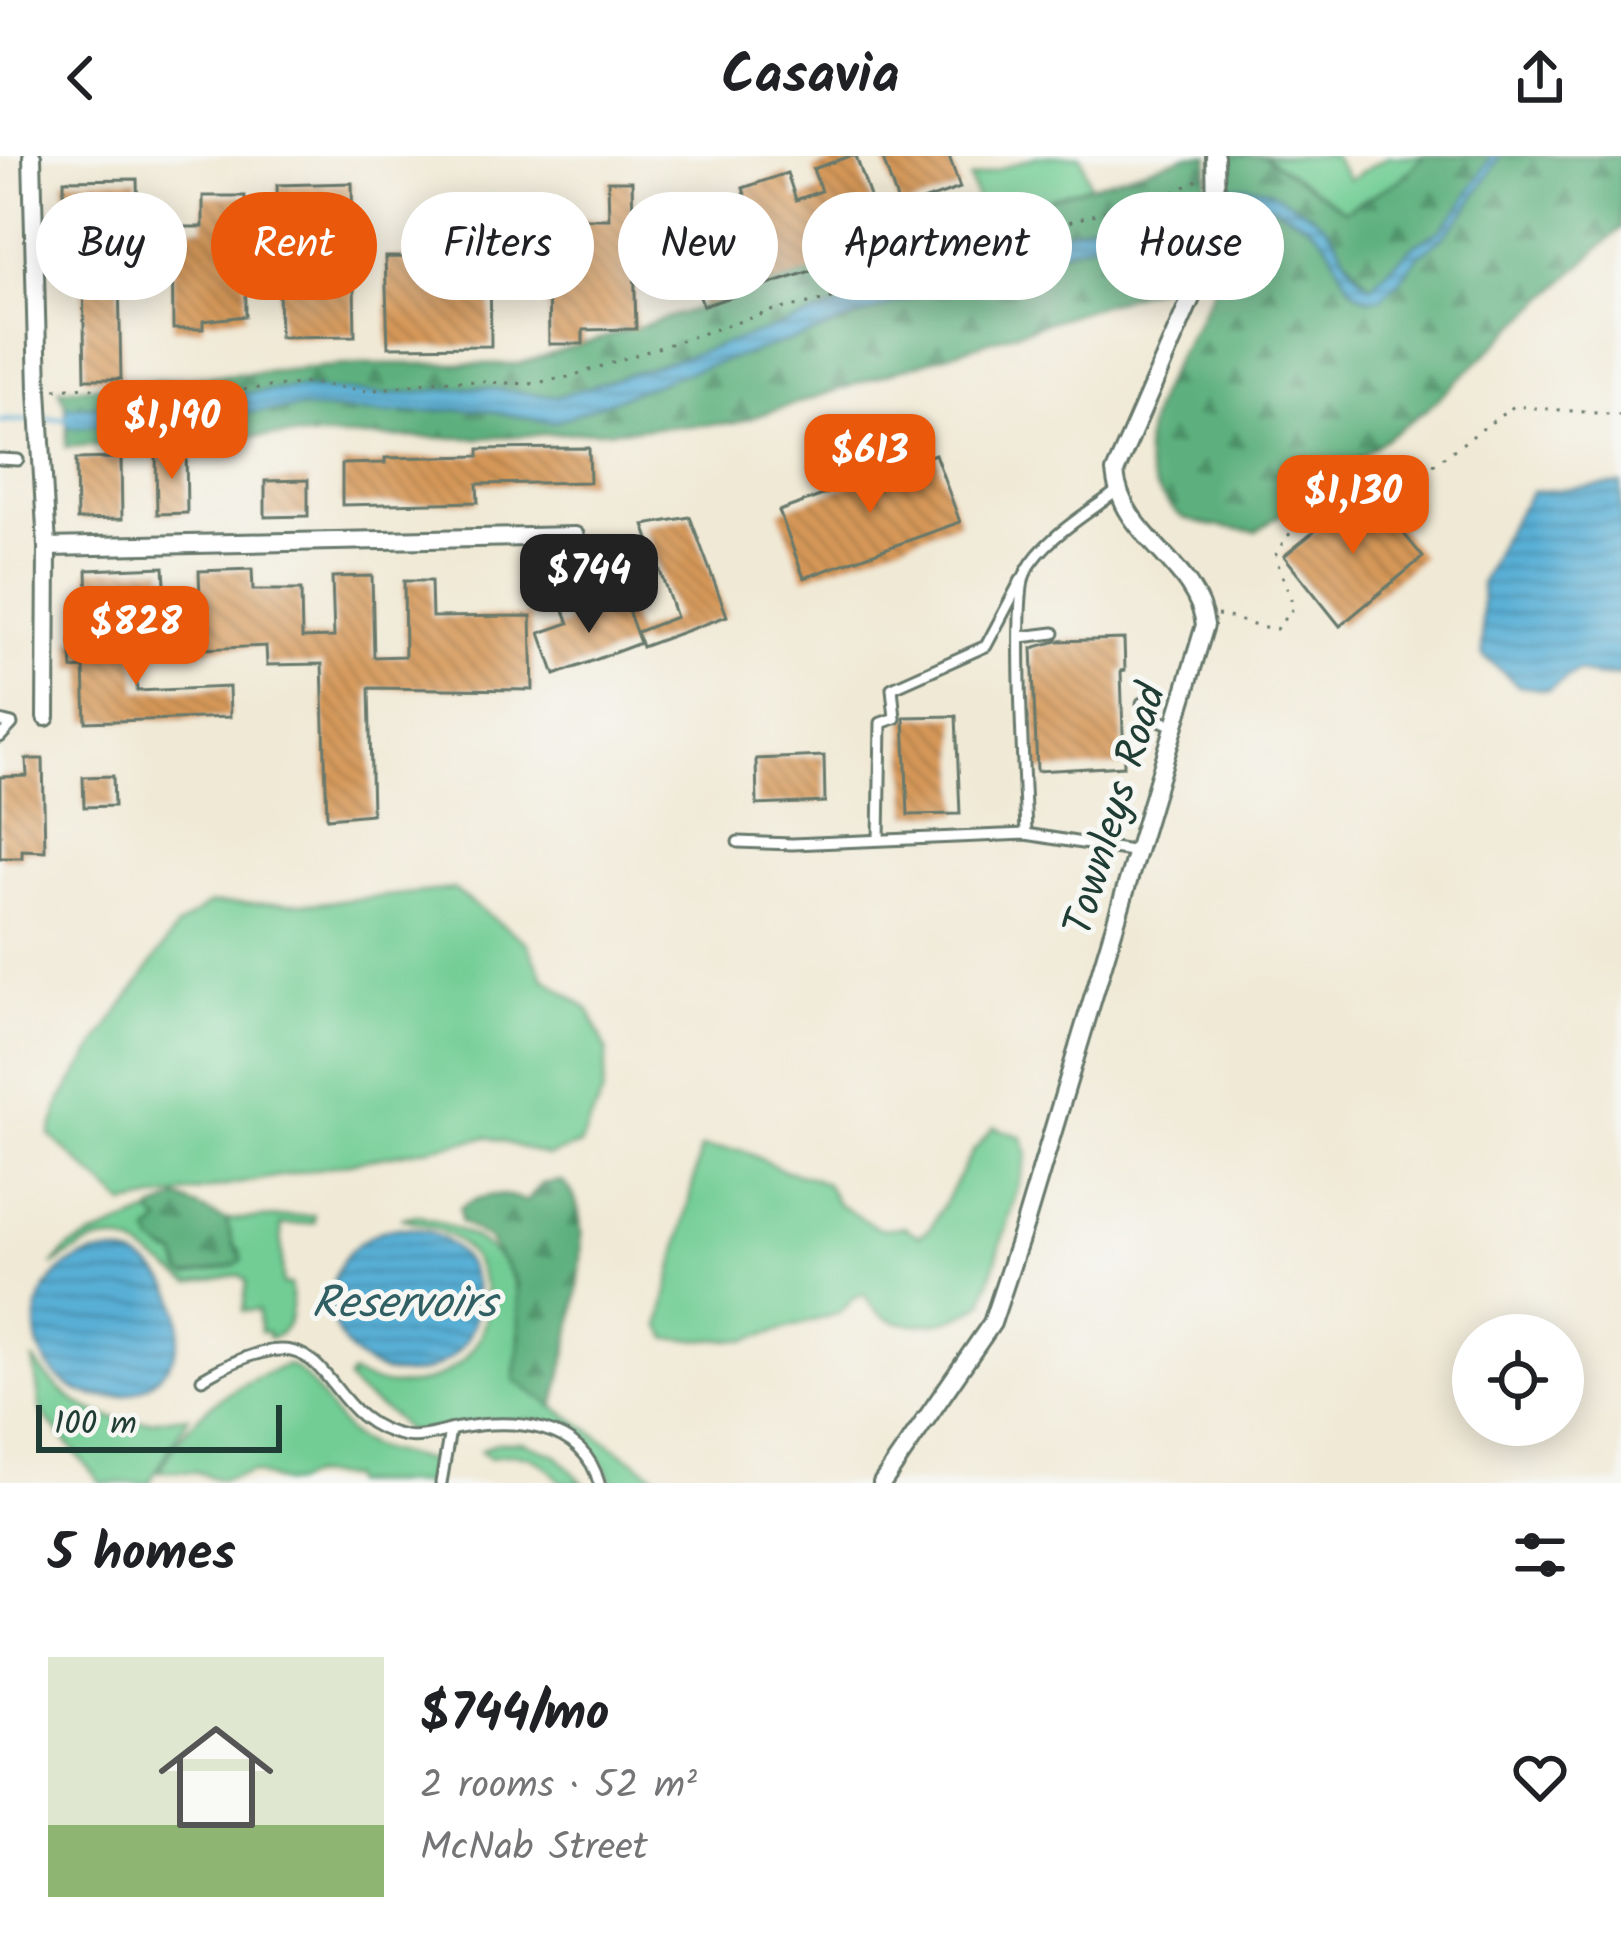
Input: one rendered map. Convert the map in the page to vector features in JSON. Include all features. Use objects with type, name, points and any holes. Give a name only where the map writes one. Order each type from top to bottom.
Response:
[{"type":"street","points":[[32,156],[46,547],[46,717]]},
{"type":"street","points":[[1204,614],[1202,600],[1124,510],[1115,472],[1208,259],[1216,213],[1215,171]]},
{"type":"street","points":[[46,547],[574,536]]},
{"type":"street","name":"Townleys Road","points":[[882,1483],[992,1323],[1138,852],[1205,625],[1204,614]]},
{"type":"lane","points":[[0,459],[18,460]]},
{"type":"lane","points":[[879,839],[880,723],[895,718],[892,688],[986,646],[1023,575],[1049,543],[1117,491]]},
{"type":"lane","points":[[1023,575],[1026,834]]},
{"type":"lane","points":[[1021,637],[1054,633]]},
{"type":"lane","points":[[1142,703],[1144,713],[1175,727]]},
{"type":"lane","points":[[0,721],[12,724],[0,737]]},
{"type":"lane","points":[[738,842],[1026,834],[1138,852]]},
{"type":"lane","points":[[202,1379],[234,1360],[269,1348],[299,1353],[318,1366],[364,1417],[383,1429],[407,1436],[507,1424],[538,1426],[574,1442],[599,1483]]},
{"type":"lane","points":[[441,1483],[450,1430]]},
{"type":"path","points":[[38,390],[89,387],[127,401],[310,383],[368,391],[441,380],[530,383],[568,377],[772,311],[832,298],[886,275],[1179,190],[1215,171]]},
{"type":"path","points":[[1204,614],[1233,616],[1258,629],[1276,629],[1294,607],[1275,556],[1286,537],[1366,476],[1422,472],[1514,406],[1621,415]]},
{"type":"green space","points":[[1038,156],[1081,156],[1090,185],[1069,192],[974,192],[970,179]]},
{"type":"green space","points":[[1187,156],[1209,156],[1206,192],[1096,192],[1096,223],[1072,230],[1071,192]]},
{"type":"green space","points":[[1230,156],[1263,156],[1345,210],[1398,181],[1424,156],[1491,156],[1461,207],[1440,231],[1416,244],[1370,286],[1311,213],[1284,201],[1284,192],[1230,186]]},
{"type":"green space","points":[[1263,156],[1333,156],[1349,180],[1388,156],[1424,156],[1398,181],[1344,210]]},
{"type":"green space","points":[[1500,156],[1621,156],[1621,228],[1428,408],[1256,532],[1178,514],[1150,477],[1146,452],[1156,401],[1208,300],[1284,300],[1284,212],[1324,239],[1352,289],[1369,299],[1400,280],[1466,211]]},
{"type":"green space","points":[[1096,242],[1096,300],[1117,300],[735,423],[481,438],[249,436],[66,447],[67,428],[299,408],[385,413],[479,409],[553,423],[681,374],[904,300],[1072,300],[1072,248]]},
{"type":"green space","points":[[802,276],[802,300],[854,300],[558,397],[478,387],[388,394],[298,388],[66,407],[59,389],[359,364],[519,364],[725,300],[778,300],[778,283]]},
{"type":"green space","points":[[453,889],[528,944],[543,977],[589,1010],[607,1051],[603,1093],[580,1145],[548,1156],[488,1137],[125,1205],[50,1135],[61,1100],[177,927],[209,904],[319,903]]},
{"type":"green space","points":[[994,1127],[1022,1137],[1028,1154],[983,1303],[970,1311],[937,1323],[902,1323],[886,1318],[865,1294],[855,1297],[840,1313],[747,1340],[669,1339],[660,1326],[701,1148],[742,1150],[813,1178],[826,1184],[838,1204],[879,1229],[904,1227],[919,1236],[930,1229],[973,1151]]},
{"type":"green space","points":[[561,1181],[574,1197],[581,1253],[554,1407],[514,1380],[520,1340],[516,1281],[488,1239],[461,1222],[460,1208],[493,1195],[527,1202],[541,1184]]},
{"type":"green space","points":[[178,1198],[226,1220],[243,1259],[188,1276],[182,1273],[177,1256],[154,1244],[149,1234],[161,1222],[150,1213]]},
{"type":"green space","points":[[150,1213],[161,1222],[149,1233],[165,1252],[177,1256],[182,1272],[189,1276],[234,1266],[241,1252],[226,1220],[314,1215],[314,1223],[281,1225],[283,1285],[290,1285],[292,1302],[284,1330],[269,1338],[267,1332],[260,1332],[258,1310],[243,1311],[247,1281],[239,1275],[190,1283],[125,1243],[94,1243],[52,1266],[69,1247]]},
{"type":"green space","points":[[416,1215],[477,1240],[509,1272],[519,1317],[515,1380],[667,1483],[613,1483],[594,1451],[572,1432],[548,1423],[522,1420],[405,1431],[354,1388],[348,1380],[352,1374],[385,1384],[416,1384],[443,1374],[464,1358],[480,1336],[486,1310],[483,1282],[469,1253],[448,1234],[403,1218]]},
{"type":"green space","points":[[33,1359],[70,1397],[98,1414],[132,1421],[189,1416],[149,1483],[101,1483],[41,1412]]},
{"type":"green space","points":[[287,1365],[303,1375],[351,1435],[380,1450],[433,1463],[432,1483],[350,1483],[349,1477],[310,1475],[284,1483],[253,1472],[220,1480],[197,1472],[159,1471],[184,1433],[212,1405]]},
{"type":"green space","points":[[522,1442],[557,1455],[583,1483],[561,1483],[530,1457],[490,1458],[480,1451],[496,1443]]},
{"type":"water","points":[[1491,156],[1500,156],[1466,211],[1441,239],[1418,256],[1380,298],[1368,298],[1351,287],[1315,230],[1284,212],[1284,198],[1325,225],[1370,286],[1416,244],[1440,231]]},
{"type":"water","points":[[1230,186],[1255,187],[1272,192],[1230,192]]},
{"type":"water","points":[[1096,223],[1096,242],[1072,248],[1072,230]]},
{"type":"water","points":[[854,300],[904,300],[681,374],[553,423],[479,409],[386,413],[300,408],[67,428],[66,407],[298,388],[388,394],[478,387],[558,397]]},
{"type":"water","points":[[1621,484],[1621,675],[1596,677],[1578,671],[1548,690],[1519,686],[1483,656],[1481,583],[1503,536],[1531,492]]},
{"type":"water","name":"Reservoirs","points":[[404,1228],[432,1234],[455,1250],[471,1273],[477,1301],[471,1329],[455,1352],[432,1368],[404,1374],[376,1368],[353,1352],[337,1329],[331,1301],[337,1273],[353,1250],[376,1234]]},
{"type":"water","points":[[108,1253],[135,1259],[159,1274],[174,1298],[180,1325],[174,1352],[159,1376],[135,1391],[108,1397],[81,1391],[57,1376],[42,1352],[36,1325],[42,1298],[57,1274],[81,1259]]},
{"type":"building","points":[[856,156],[868,192],[818,192],[813,169]]},
{"type":"building","points":[[882,156],[949,156],[960,188],[949,192],[894,192]]},
{"type":"building","points":[[787,173],[796,200],[802,198],[802,274],[778,282],[778,192],[744,192],[743,188]]},
{"type":"building","points":[[137,179],[137,192],[64,192],[64,180]]},
{"type":"building","points":[[608,181],[632,181],[632,192],[618,192],[618,300],[635,300],[636,329],[583,330],[583,344],[549,344],[548,300],[594,300],[594,219],[609,219]]},
{"type":"building","points":[[352,183],[352,192],[277,192],[277,185]]},
{"type":"building","points":[[203,196],[211,196],[211,300],[246,300],[246,316],[203,321],[203,329],[173,329],[173,300],[187,300],[187,227],[203,227]]},
{"type":"building","points":[[385,257],[401,257],[401,300],[490,300],[491,346],[388,347]]},
{"type":"building","points":[[83,300],[119,300],[121,379],[85,379]]},
{"type":"building","points":[[279,300],[354,300],[355,336],[280,337]]},
{"type":"building","points":[[589,448],[590,482],[477,484],[478,502],[342,505],[342,464],[479,456],[479,449]]},
{"type":"building","points":[[186,449],[187,513],[157,514],[156,450]]},
{"type":"building","points":[[935,454],[960,522],[804,578],[779,511]]},
{"type":"building","points":[[121,458],[122,519],[77,520],[76,459]]},
{"type":"building","points":[[308,480],[308,516],[265,517],[265,481]]},
{"type":"building","points":[[1367,489],[1423,557],[1340,626],[1284,556]]},
{"type":"building","points":[[690,517],[727,616],[642,647],[637,632],[676,617],[644,525]]},
{"type":"building","points":[[164,567],[166,602],[88,604],[87,570]]},
{"type":"building","points":[[252,569],[253,590],[301,590],[302,638],[334,637],[332,577],[372,576],[374,657],[405,656],[404,581],[431,581],[432,617],[531,616],[533,690],[369,688],[372,814],[327,818],[322,664],[267,665],[266,646],[202,649],[199,571]]},
{"type":"building","points":[[590,598],[595,613],[625,602],[640,643],[555,675],[540,633],[569,623],[563,608]]},
{"type":"building","points":[[114,638],[114,645],[135,644],[137,691],[229,687],[230,717],[86,722],[84,668],[72,669],[70,640]]},
{"type":"building","points":[[1124,639],[1124,766],[1037,771],[1032,648],[1057,641]]},
{"type":"building","points":[[956,716],[960,814],[908,815],[904,717]]},
{"type":"building","points":[[824,756],[825,802],[757,805],[756,759]]},
{"type":"building","points":[[26,759],[43,759],[45,851],[22,850],[22,858],[0,858],[0,777],[27,776]]},
{"type":"building","points":[[113,776],[114,806],[84,807],[83,777]]},
{"type":"waterway","points":[[0,421],[72,418]]}]
